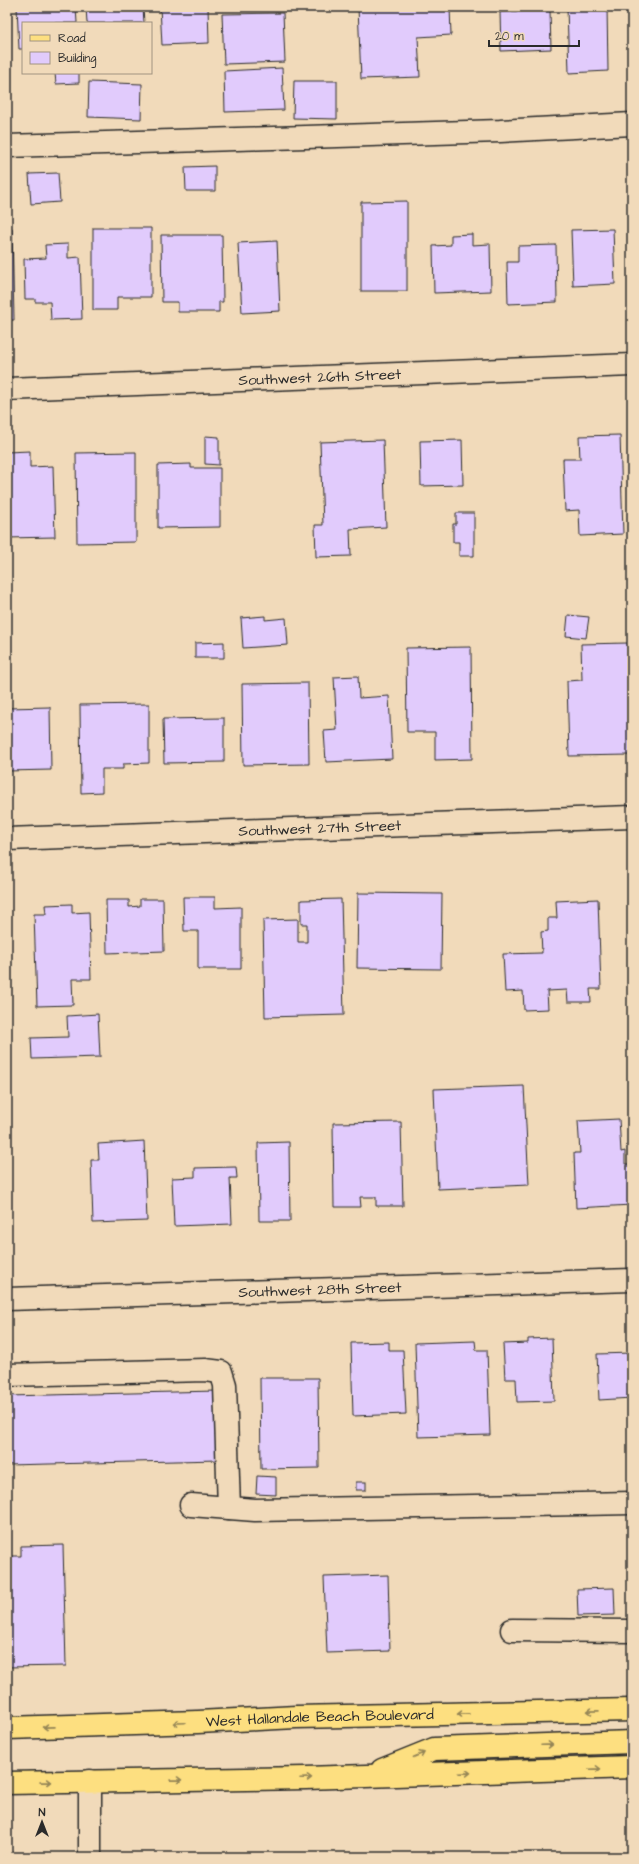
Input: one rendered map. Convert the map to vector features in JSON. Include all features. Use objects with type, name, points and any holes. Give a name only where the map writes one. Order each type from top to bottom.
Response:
[{"type":"main road","name":"West Hallandale Beach Boulevard","points":[[7,1728],[198,1722],[296,1717],[632,1710]]},
{"type":"main road","points":[[370,1776],[434,1749],[632,1742]]},
{"type":"main road","points":[[7,1783],[306,1778],[632,1767]]},
{"type":"street","points":[[7,146],[492,131],[632,124]]},
{"type":"street","name":"Southwest 26th Street","points":[[7,390],[632,365]]},
{"type":"street","name":"Southwest 27th Street","points":[[7,839],[632,817]]},
{"type":"street","name":"Southwest 28th Street","points":[[7,1299],[632,1280]]},
{"type":"street","points":[[7,1375],[205,1370],[221,1372],[225,1385],[229,1508]]},
{"type":"street","points":[[191,1506],[278,1510],[632,1503]]},
{"type":"street","points":[[512,1630],[632,1631]]},
{"type":"street","points":[[90,1781],[90,1857]]},
{"type":"building","points":[[7,7],[9,50],[7,50]]},
{"type":"building","points":[[17,7],[76,7],[77,22],[22,22],[22,49],[19,49]]},
{"type":"building","points":[[86,7],[143,7],[144,22],[87,22]]},
{"type":"building","points":[[160,7],[208,7],[209,43],[162,45]]},
{"type":"building","points":[[358,7],[450,7],[451,35],[418,37],[420,77],[361,79]]},
{"type":"building","points":[[567,7],[607,7],[608,71],[569,73]]},
{"type":"building","points":[[550,11],[551,49],[501,51],[500,12]]},
{"type":"building","points":[[283,13],[285,62],[224,64],[222,14]]},
{"type":"building","points":[[282,68],[284,110],[225,112],[224,71]]},
{"type":"building","points":[[55,74],[79,74],[79,83],[56,84]]},
{"type":"building","points":[[294,81],[337,81],[337,119],[293,118]]},
{"type":"building","points":[[89,82],[142,84],[141,119],[88,117]]},
{"type":"building","points":[[215,166],[215,191],[186,191],[185,167]]},
{"type":"building","points":[[58,173],[60,202],[31,204],[29,174]]},
{"type":"building","points":[[407,201],[407,291],[361,291],[361,202]]},
{"type":"building","points":[[7,228],[12,228],[14,320],[7,320]]},
{"type":"building","points":[[93,228],[151,228],[151,297],[117,297],[117,310],[93,310]]},
{"type":"building","points":[[613,229],[615,284],[573,286],[571,230]]},
{"type":"building","points":[[472,234],[472,245],[490,244],[491,291],[434,293],[433,246],[451,245],[451,235]]},
{"type":"building","points":[[161,235],[222,235],[223,302],[219,302],[219,312],[178,312],[178,302],[162,302]]},
{"type":"building","points":[[277,241],[280,311],[242,313],[238,243]]},
{"type":"building","points":[[68,244],[68,258],[80,257],[82,319],[51,320],[50,302],[35,302],[35,299],[25,299],[24,259],[46,258],[45,245]]},
{"type":"building","points":[[556,245],[557,302],[508,304],[507,262],[518,262],[518,246]]},
{"type":"building","points":[[620,435],[623,534],[580,536],[579,510],[565,511],[563,459],[580,459],[579,436]]},
{"type":"building","points":[[205,436],[219,437],[219,465],[205,464]]},
{"type":"building","points":[[383,440],[386,527],[350,529],[351,556],[316,557],[315,525],[323,525],[320,442]]},
{"type":"building","points":[[462,440],[463,485],[421,486],[420,441]]},
{"type":"building","points":[[30,451],[30,467],[53,466],[55,537],[7,538],[7,452]]},
{"type":"building","points":[[136,452],[136,542],[77,543],[76,453]]},
{"type":"building","points":[[191,464],[191,468],[220,468],[220,527],[158,528],[158,465]]},
{"type":"building","points":[[456,513],[474,513],[474,556],[459,556],[459,542],[453,542],[453,524],[456,524]]},
{"type":"building","points":[[568,615],[589,617],[586,638],[566,636]]},
{"type":"building","points":[[265,616],[265,620],[286,618],[288,645],[243,648],[241,618]]},
{"type":"building","points":[[224,642],[224,658],[195,658],[195,643]]},
{"type":"building","points":[[628,643],[630,755],[569,756],[567,681],[582,680],[581,644]]},
{"type":"building","points":[[471,647],[472,759],[435,760],[435,732],[407,732],[406,648]]},
{"type":"building","points":[[358,676],[359,698],[389,696],[392,759],[326,762],[324,731],[337,730],[334,677]]},
{"type":"building","points":[[308,683],[309,764],[243,765],[242,684]]},
{"type":"building","points":[[149,704],[149,763],[123,764],[123,769],[102,769],[102,792],[81,793],[80,705]]},
{"type":"building","points":[[50,707],[51,770],[7,771],[8,708]]},
{"type":"building","points":[[224,718],[224,762],[164,763],[163,719]]},
{"type":"building","points":[[358,893],[442,894],[441,969],[357,968]]},
{"type":"building","points":[[183,897],[215,897],[215,908],[241,907],[241,969],[198,969],[198,931],[184,931]]},
{"type":"building","points":[[140,899],[163,899],[164,951],[107,953],[106,900],[129,900],[129,907],[140,906]]},
{"type":"building","points":[[341,899],[344,1015],[265,1017],[263,920],[298,919],[298,942],[307,942],[307,924],[301,924],[301,900]]},
{"type":"building","points":[[598,899],[601,989],[590,989],[591,1002],[568,1002],[567,990],[547,991],[548,1009],[524,1010],[523,991],[505,992],[503,954],[542,953],[541,932],[548,931],[548,918],[557,918],[556,901]]},
{"type":"building","points":[[72,904],[72,913],[89,912],[91,979],[72,979],[73,1005],[37,1006],[34,914],[46,914],[45,905]]},
{"type":"building","points":[[98,1014],[100,1057],[32,1059],[31,1038],[68,1037],[67,1016]]},
{"type":"building","points":[[524,1086],[529,1185],[438,1189],[434,1089]]},
{"type":"building","points":[[619,1119],[621,1152],[625,1151],[625,1164],[632,1164],[632,1205],[576,1208],[574,1153],[580,1153],[578,1121]]},
{"type":"building","points":[[401,1122],[403,1206],[376,1206],[376,1197],[360,1197],[361,1207],[334,1207],[333,1123]]},
{"type":"building","points":[[144,1141],[147,1221],[93,1223],[91,1160],[99,1160],[98,1144]]},
{"type":"building","points":[[289,1142],[290,1221],[259,1221],[258,1143]]},
{"type":"building","points":[[236,1167],[237,1178],[230,1178],[232,1224],[174,1226],[172,1178],[195,1177],[195,1168]]},
{"type":"building","points":[[552,1338],[554,1401],[517,1402],[516,1379],[505,1379],[503,1344],[528,1343],[528,1339]]},
{"type":"building","points":[[475,1341],[476,1350],[487,1350],[490,1435],[418,1437],[415,1343]]},
{"type":"building","points":[[389,1342],[389,1350],[403,1350],[406,1414],[353,1416],[351,1343]]},
{"type":"building","points":[[632,1353],[632,1398],[599,1400],[597,1354]]},
{"type":"building","points":[[260,1378],[318,1378],[319,1468],[261,1469]]},
{"type":"building","points":[[216,1391],[218,1460],[7,1465],[7,1396]]},
{"type":"building","points":[[257,1476],[276,1477],[276,1495],[256,1494]]},
{"type":"building","points":[[356,1482],[366,1482],[366,1490],[356,1490]]},
{"type":"building","points":[[63,1545],[66,1666],[7,1667],[7,1556],[21,1556],[21,1546]]},
{"type":"building","points":[[388,1575],[390,1651],[327,1653],[324,1577]]},
{"type":"building","points":[[614,1588],[615,1615],[578,1616],[577,1589]]}]
